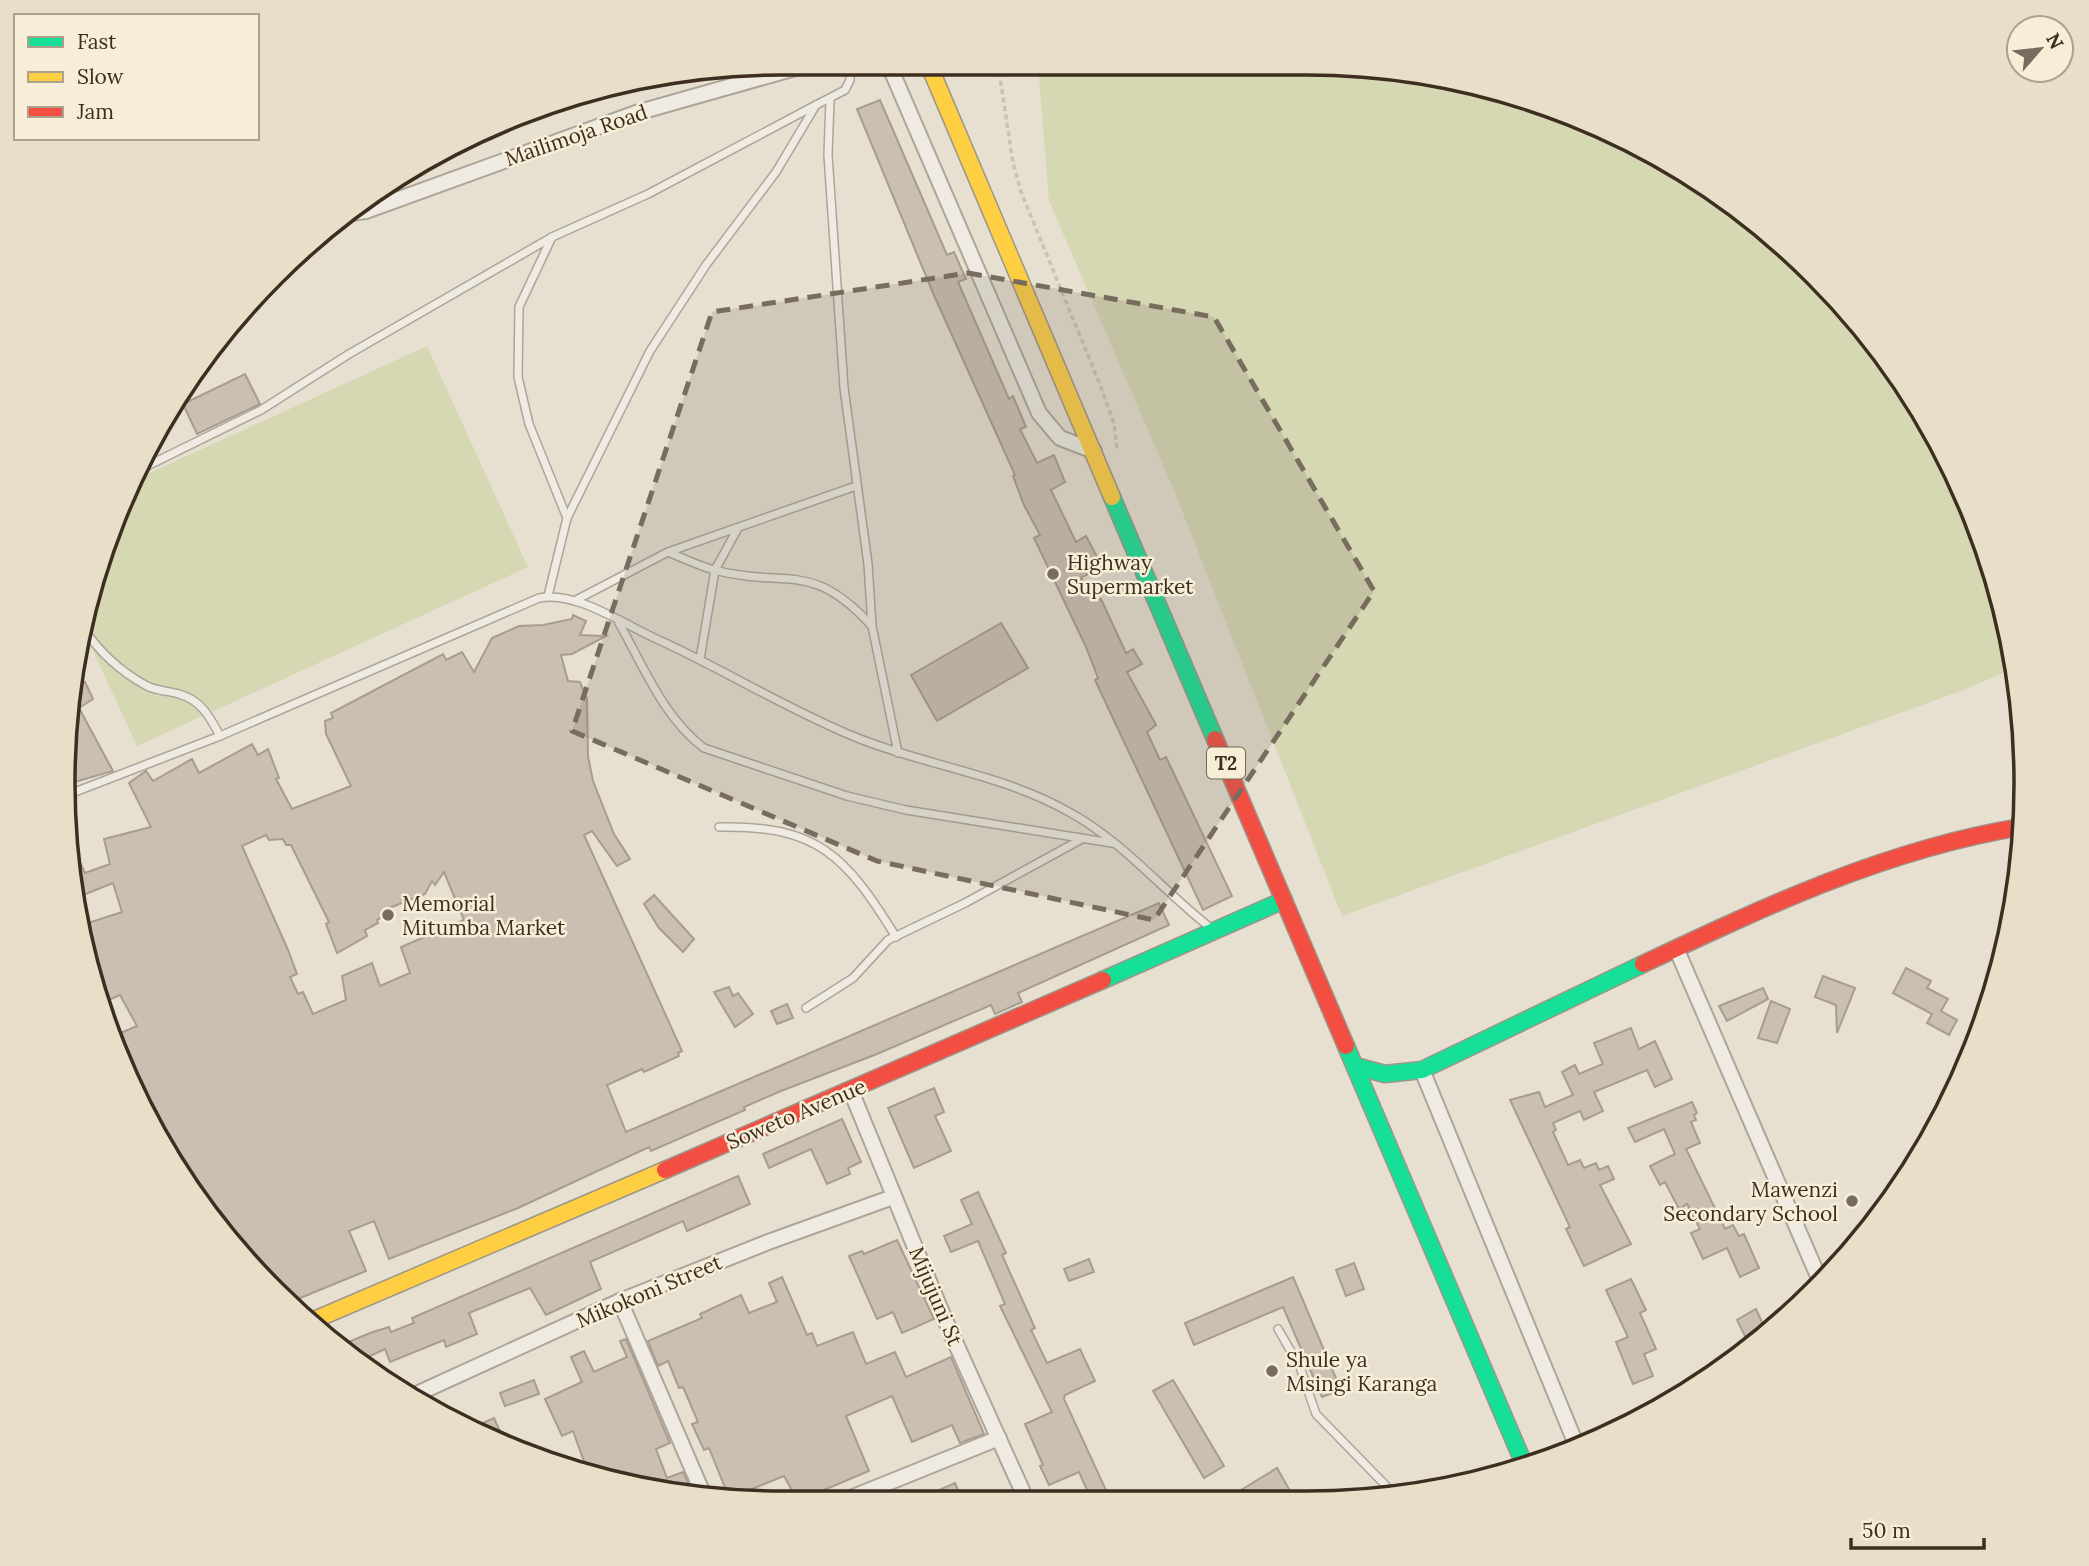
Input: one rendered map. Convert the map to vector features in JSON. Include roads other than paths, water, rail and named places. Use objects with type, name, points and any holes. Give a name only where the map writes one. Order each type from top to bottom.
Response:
[{"type":"main road","name":"T2","points":[[933,75],[1521,1457]]},
{"type":"main road","points":[[1355,1066],[1385,1074],[1422,1070],[1790,895],[1903,852],[1963,835],[2012,828]]},
{"type":"main road","name":"Soweto Avenue","points":[[319,1318],[851,1091],[1212,929],[1284,900]]},
{"type":"street","points":[[893,75],[1039,413],[1060,438],[1095,452]]},
{"type":"street","name":"Mailimoja Road","points":[[369,210],[636,113],[768,76]]},
{"type":"street","points":[[1676,948],[1816,1272]]},
{"type":"street","points":[[1422,1070],[1574,1438]]},
{"type":"street","name":"Mijujuni St","points":[[851,1091],[894,1197],[1022,1491]]},
{"type":"street","name":"Mikokoni Street","points":[[422,1392],[620,1301],[771,1241],[894,1197]]},
{"type":"street","points":[[620,1301],[700,1486]]},
{"type":"street","points":[[868,1491],[999,1438]]},
{"type":"lane","points":[[151,464],[261,410],[349,354],[552,237],[648,194],[830,100],[845,90],[850,75]]},
{"type":"lane","points":[[830,100],[828,155],[844,388],[868,564],[872,626],[898,753]]},
{"type":"lane","points":[[548,596],[567,518],[650,351],[706,265],[776,172],[816,105]]},
{"type":"lane","points":[[552,237],[519,307],[518,377],[529,424],[567,518]]},
{"type":"lane","points":[[576,600],[668,552],[856,486]]},
{"type":"lane","points":[[700,659],[715,570],[738,527]]},
{"type":"lane","points":[[668,552],[715,570],[815,581],[853,606],[872,626]]},
{"type":"lane","points":[[75,792],[220,736],[548,596],[576,600],[854,737],[898,753],[1010,784],[1071,813],[1143,864],[1181,904],[1212,929]]},
{"type":"lane","points":[[619,622],[669,714],[687,735],[704,748],[847,796],[906,810],[1112,843]]},
{"type":"lane","points":[[90,639],[98,650],[123,672],[150,688],[181,694],[197,701],[220,736]]},
{"type":"lane","points":[[719,827],[778,830],[820,845],[862,884],[896,937]]},
{"type":"lane","points":[[806,1008],[853,978],[881,946],[1080,839]]},
{"type":"lane","points":[[1278,1329],[1300,1367],[1316,1414],[1386,1486]]},
{"type":"place","name":"Highway Supermarket","points":[[1053,574]]},
{"type":"place","name":"Memorial Mitumba Market","points":[[388,915]]},
{"type":"place","name":"Mawenzi Secondary School","points":[[1852,1201]]},
{"type":"place","name":"Shule ya Msingi Karanga","points":[[1272,1371]]}]
